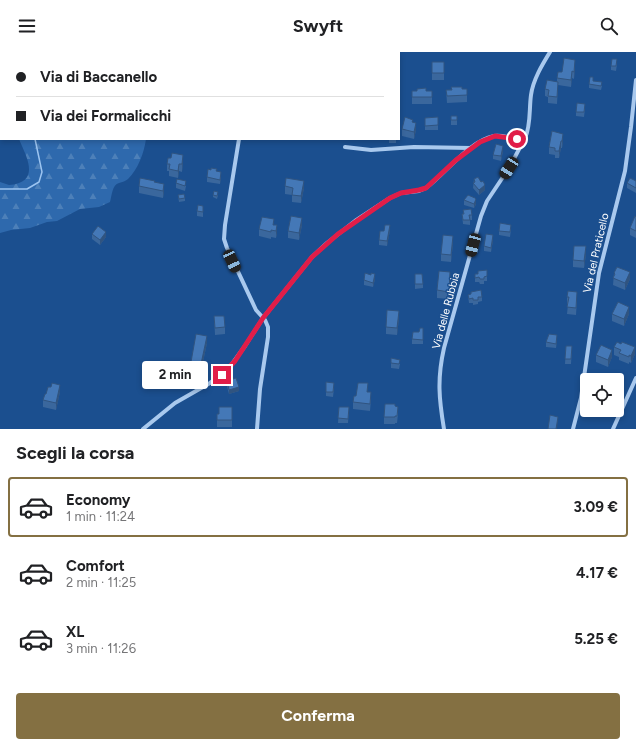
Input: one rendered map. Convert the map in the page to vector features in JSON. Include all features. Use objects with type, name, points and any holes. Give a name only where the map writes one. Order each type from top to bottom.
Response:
[{"type":"street","name":"Via delle Rubbia","points":[[444,429],[439,393],[440,371],[444,348],[481,214],[487,201],[509,168],[525,138],[528,129],[533,88],[537,76],[550,52]]},
{"type":"street","name":"Via del Praticello","points":[[573,429],[581,398],[599,273],[625,171],[636,80]]},
{"type":"street","points":[[144,429],[176,404],[227,371],[263,318],[315,254],[338,234],[390,198],[401,193],[426,188],[480,142],[493,136],[517,139],[525,138]]},
{"type":"street","points":[[239,140],[224,239],[226,248],[256,310],[267,324],[268,335],[260,389],[257,429]]},
{"type":"street","points":[[344,147],[371,150],[408,147],[472,148]]},
{"type":"street","points":[[613,429],[636,378]]},
{"type":"green space","points":[[19,140],[146,140],[138,166],[128,179],[115,186],[110,202],[99,207],[80,209],[57,221],[47,222],[30,228],[0,233],[0,182],[9,185],[25,180],[29,169]]},
{"type":"building","points":[[564,58],[575,60],[574,72],[572,71],[571,80],[557,78],[558,72],[562,72]]},
{"type":"building","points":[[612,59],[617,59],[616,66],[611,66]]},
{"type":"building","points":[[432,62],[444,62],[444,73],[432,73]]},
{"type":"building","points":[[590,77],[593,77],[593,81],[602,82],[601,86],[589,84]]},
{"type":"building","points":[[547,80],[558,82],[557,97],[548,96],[549,90],[545,89]]},
{"type":"building","points":[[451,87],[462,87],[462,89],[467,89],[467,95],[447,96],[446,90],[452,90]]},
{"type":"building","points":[[426,88],[426,91],[432,91],[432,97],[412,97],[412,91]]},
{"type":"building","points":[[577,103],[585,104],[584,112],[576,112]]},
{"type":"building","points":[[451,116],[457,116],[457,120],[451,120]]},
{"type":"building","points":[[405,117],[416,123],[414,132],[402,129]]},
{"type":"building","points":[[438,117],[438,125],[425,126],[425,118]]},
{"type":"building","points":[[552,131],[563,134],[559,151],[555,151],[555,148],[549,147]]},
{"type":"building","points":[[496,144],[503,146],[501,156],[493,155]]},
{"type":"building","points":[[172,153],[183,155],[182,164],[179,164],[178,171],[169,169],[170,164],[167,164],[168,158],[171,158]]},
{"type":"building","points":[[211,168],[217,169],[216,171],[221,172],[220,180],[207,177],[208,169],[211,170]]},
{"type":"building","points":[[478,177],[485,185],[479,190],[473,183],[475,182],[474,179]]},
{"type":"building","points":[[140,178],[164,184],[163,191],[139,186]]},
{"type":"building","points":[[286,178],[304,181],[301,196],[292,195],[293,188],[285,186]]},
{"type":"building","points":[[630,178],[636,181],[636,188],[627,183]]},
{"type":"building","points":[[177,179],[186,181],[185,186],[176,183]]},
{"type":"building","points":[[214,191],[218,192],[217,196],[213,195]]},
{"type":"building","points":[[184,194],[185,198],[179,199],[178,195]]},
{"type":"building","points":[[468,195],[476,199],[474,204],[464,200]]},
{"type":"building","points":[[198,205],[203,206],[203,212],[197,211]]},
{"type":"building","points":[[471,209],[472,215],[469,215],[470,220],[463,220],[463,210]]},
{"type":"building","points":[[291,216],[302,218],[299,233],[288,231]]},
{"type":"building","points":[[635,216],[636,217],[636,231],[630,228]]},
{"type":"building","points":[[262,217],[274,219],[273,225],[277,225],[276,231],[271,230],[271,232],[259,229]]},
{"type":"building","points":[[500,223],[511,225],[510,232],[499,231]]},
{"type":"building","points":[[385,225],[390,225],[387,241],[379,240],[380,231],[384,231]]},
{"type":"building","points":[[98,226],[106,232],[100,240],[92,234]]},
{"type":"building","points":[[486,234],[493,235],[491,248],[484,246]]},
{"type":"building","points":[[443,235],[453,236],[451,255],[441,254]]},
{"type":"building","points":[[574,246],[586,246],[584,261],[573,260]]},
{"type":"building","points":[[617,267],[630,272],[625,283],[613,278]]},
{"type":"building","points":[[487,270],[487,276],[484,277],[484,279],[480,279],[479,277],[475,278],[475,274],[478,274],[478,271]]},
{"type":"building","points":[[439,271],[450,272],[449,292],[437,290]]},
{"type":"building","points":[[365,273],[371,275],[371,273],[375,274],[373,283],[364,280]]},
{"type":"building","points":[[415,274],[422,274],[423,284],[415,284]]},
{"type":"building","points":[[481,290],[482,297],[478,297],[478,300],[473,300],[473,298],[469,299],[468,295],[471,294],[471,292]]},
{"type":"building","points":[[568,291],[577,292],[576,308],[567,307],[569,297],[567,297]]},
{"type":"building","points":[[618,302],[629,307],[624,319],[612,314]]},
{"type":"building","points":[[387,310],[399,311],[397,328],[386,327]]},
{"type":"building","points":[[214,316],[224,316],[225,327],[215,328]]},
{"type":"building","points":[[420,328],[423,328],[423,340],[412,339],[413,332],[419,332]]},
{"type":"building","points":[[196,334],[207,336],[201,364],[191,362]]},
{"type":"building","points":[[549,334],[557,335],[556,344],[546,342]]},
{"type":"building","points":[[617,342],[621,344],[622,342],[635,347],[631,356],[629,355],[629,357],[619,353],[621,350],[614,347]]},
{"type":"building","points":[[601,345],[612,350],[608,360],[596,355]]},
{"type":"building","points":[[566,346],[572,346],[571,359],[565,359]]},
{"type":"building","points":[[391,358],[400,360],[399,364],[391,363]]},
{"type":"building","points":[[185,374],[198,375],[197,381],[189,380],[188,383],[184,382]]},
{"type":"building","points":[[236,378],[239,387],[229,390],[227,381]]},
{"type":"building","points":[[326,382],[334,383],[333,392],[326,392]]},
{"type":"building","points":[[52,383],[60,385],[56,403],[43,400],[48,387],[51,387]]},
{"type":"building","points":[[358,383],[368,383],[367,392],[371,392],[370,404],[353,402],[354,396],[356,396]]},
{"type":"building","points":[[385,404],[395,404],[395,406],[398,407],[397,416],[384,417]]},
{"type":"building","points":[[219,407],[232,407],[232,420],[217,420]]},
{"type":"building","points":[[339,407],[349,407],[348,419],[338,418]]},
{"type":"building","points":[[550,415],[558,417],[556,429],[548,429]]},
{"type":"waterway","points":[[0,189],[27,189],[39,182],[42,172],[35,140]]},
{"type":"route","points":[[222,375],[235,361],[263,318],[312,257],[338,234],[395,195],[426,188],[456,160],[480,142],[495,136],[517,139]]}]
